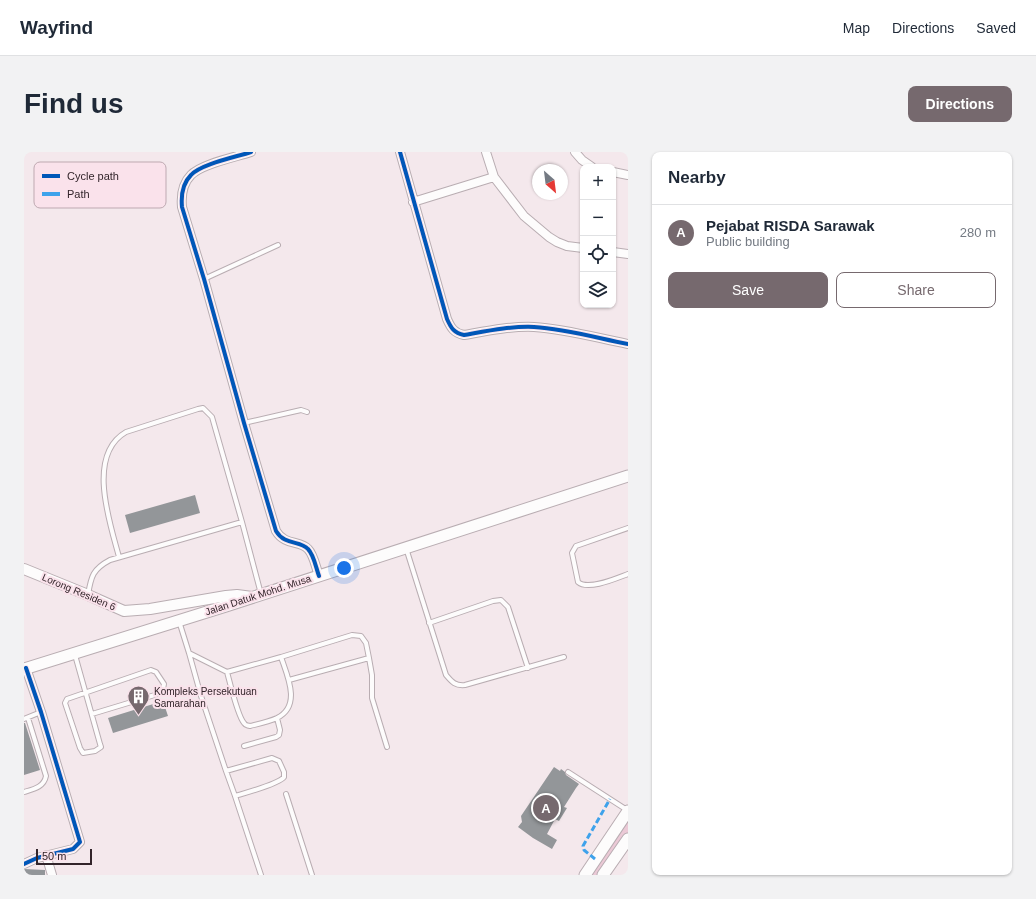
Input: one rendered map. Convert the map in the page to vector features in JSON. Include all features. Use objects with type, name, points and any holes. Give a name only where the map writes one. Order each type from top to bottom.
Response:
[{"type":"main road","name":"Jalan Datuk Mohd. Musa","points":[[25,669],[179,621],[628,476]]},
{"type":"main road","points":[[584,875],[628,811]]},
{"type":"main road","points":[[603,875],[628,839]]},
{"type":"street","points":[[251,152],[199,169],[189,176],[182,198],[183,214],[204,280],[276,531],[284,540],[307,547],[311,553],[319,576]]},
{"type":"street","points":[[400,152],[413,202],[448,319],[454,331],[458,334],[464,335],[500,329],[534,327],[628,344]]},
{"type":"street","points":[[486,152],[494,177],[524,216],[549,237],[567,246],[580,248]]},
{"type":"street","points":[[575,152],[588,164]]},
{"type":"street","points":[[616,173],[628,175]]},
{"type":"street","points":[[413,202],[494,177]]},
{"type":"street","points":[[616,252],[628,254]]},
{"type":"street","name":"Lorong Residen 6","points":[[24,569],[124,611],[131,612],[226,596],[257,596]]},
{"type":"street","points":[[24,864],[46,855],[73,849],[79,845],[80,838],[41,712],[25,669]]},
{"type":"street","points":[[46,855],[52,875]]},
{"type":"lane","points":[[204,280],[278,245]]},
{"type":"lane","points":[[119,557],[104,496],[104,470],[111,446],[121,435],[126,432],[203,408],[210,414],[213,421],[242,522],[257,596]]},
{"type":"lane","points":[[244,423],[301,410],[307,412]]},
{"type":"lane","points":[[88,595],[90,580],[97,569],[105,563],[119,557],[242,522]]},
{"type":"lane","points":[[628,528],[576,546],[572,553],[578,582],[581,584],[589,585],[600,583],[628,574]]},
{"type":"lane","points":[[406,548],[428,623],[446,675],[455,684],[458,686],[465,685],[564,657]]},
{"type":"lane","points":[[428,623],[493,601],[501,600],[508,607],[528,668]]},
{"type":"lane","points":[[179,621],[201,696],[261,875]]},
{"type":"lane","points":[[188,653],[227,672],[352,635],[361,636],[365,642],[369,658],[372,675],[372,698],[387,747]]},
{"type":"lane","points":[[74,653],[85,692],[92,714],[101,747],[95,751],[83,753],[64,703],[67,699],[85,692],[152,670],[157,673],[164,684],[163,689],[158,694],[92,714]]},
{"type":"lane","points":[[227,672],[244,724],[250,726],[277,718],[286,710],[291,700],[289,680],[281,657]]},
{"type":"lane","points":[[289,680],[369,658]]},
{"type":"lane","points":[[24,792],[35,789],[42,785],[46,780],[46,776],[26,718],[41,712]]},
{"type":"lane","points":[[244,746],[278,736],[280,730],[277,718]]},
{"type":"lane","points":[[226,771],[272,758],[279,761],[284,772],[284,777],[282,779],[235,796]]},
{"type":"lane","points":[[568,772],[628,811]]},
{"type":"lane","points":[[286,794],[312,875]]},
{"type":"shaded area","points":[[628,820],[628,836],[601,875],[590,875]]},
{"type":"building","points":[[195,495],[200,513],[130,533],[125,515]]},
{"type":"building","name":"Kompleks Persekutuan Samarahan","points":[[163,701],[168,716],[113,733],[108,718]]},
{"type":"building","points":[[24,723],[40,770],[24,775]]},
{"type":"building","points":[[554,767],[560,771],[561,769],[566,775],[579,784],[564,807],[567,808],[559,821],[555,819],[547,834],[557,840],[552,849],[518,827],[522,822],[521,816]]},
{"type":"building","points":[[24,869],[45,870],[45,875],[24,875]]},
{"type":"marked path","points":[[595,859],[584,850],[583,846],[610,799]]},
{"type":"cycle path","points":[[251,152],[210,164],[196,171],[188,178],[184,186],[182,194],[182,207],[276,531],[284,539],[301,544],[308,549],[313,558],[319,576]]},
{"type":"cycle path","points":[[400,152],[447,319],[455,331],[464,335],[490,330],[534,327],[570,332],[628,344]]},
{"type":"cycle path","points":[[24,864],[37,858],[73,849],[80,842],[41,712],[26,668]]},
{"type":"place","name":"Kompleks Persekutuan Samarahan","points":[[138,716]]},
{"type":"place","name":"Pejabat RISDA Sarawak","points":[[546,808]]}]
